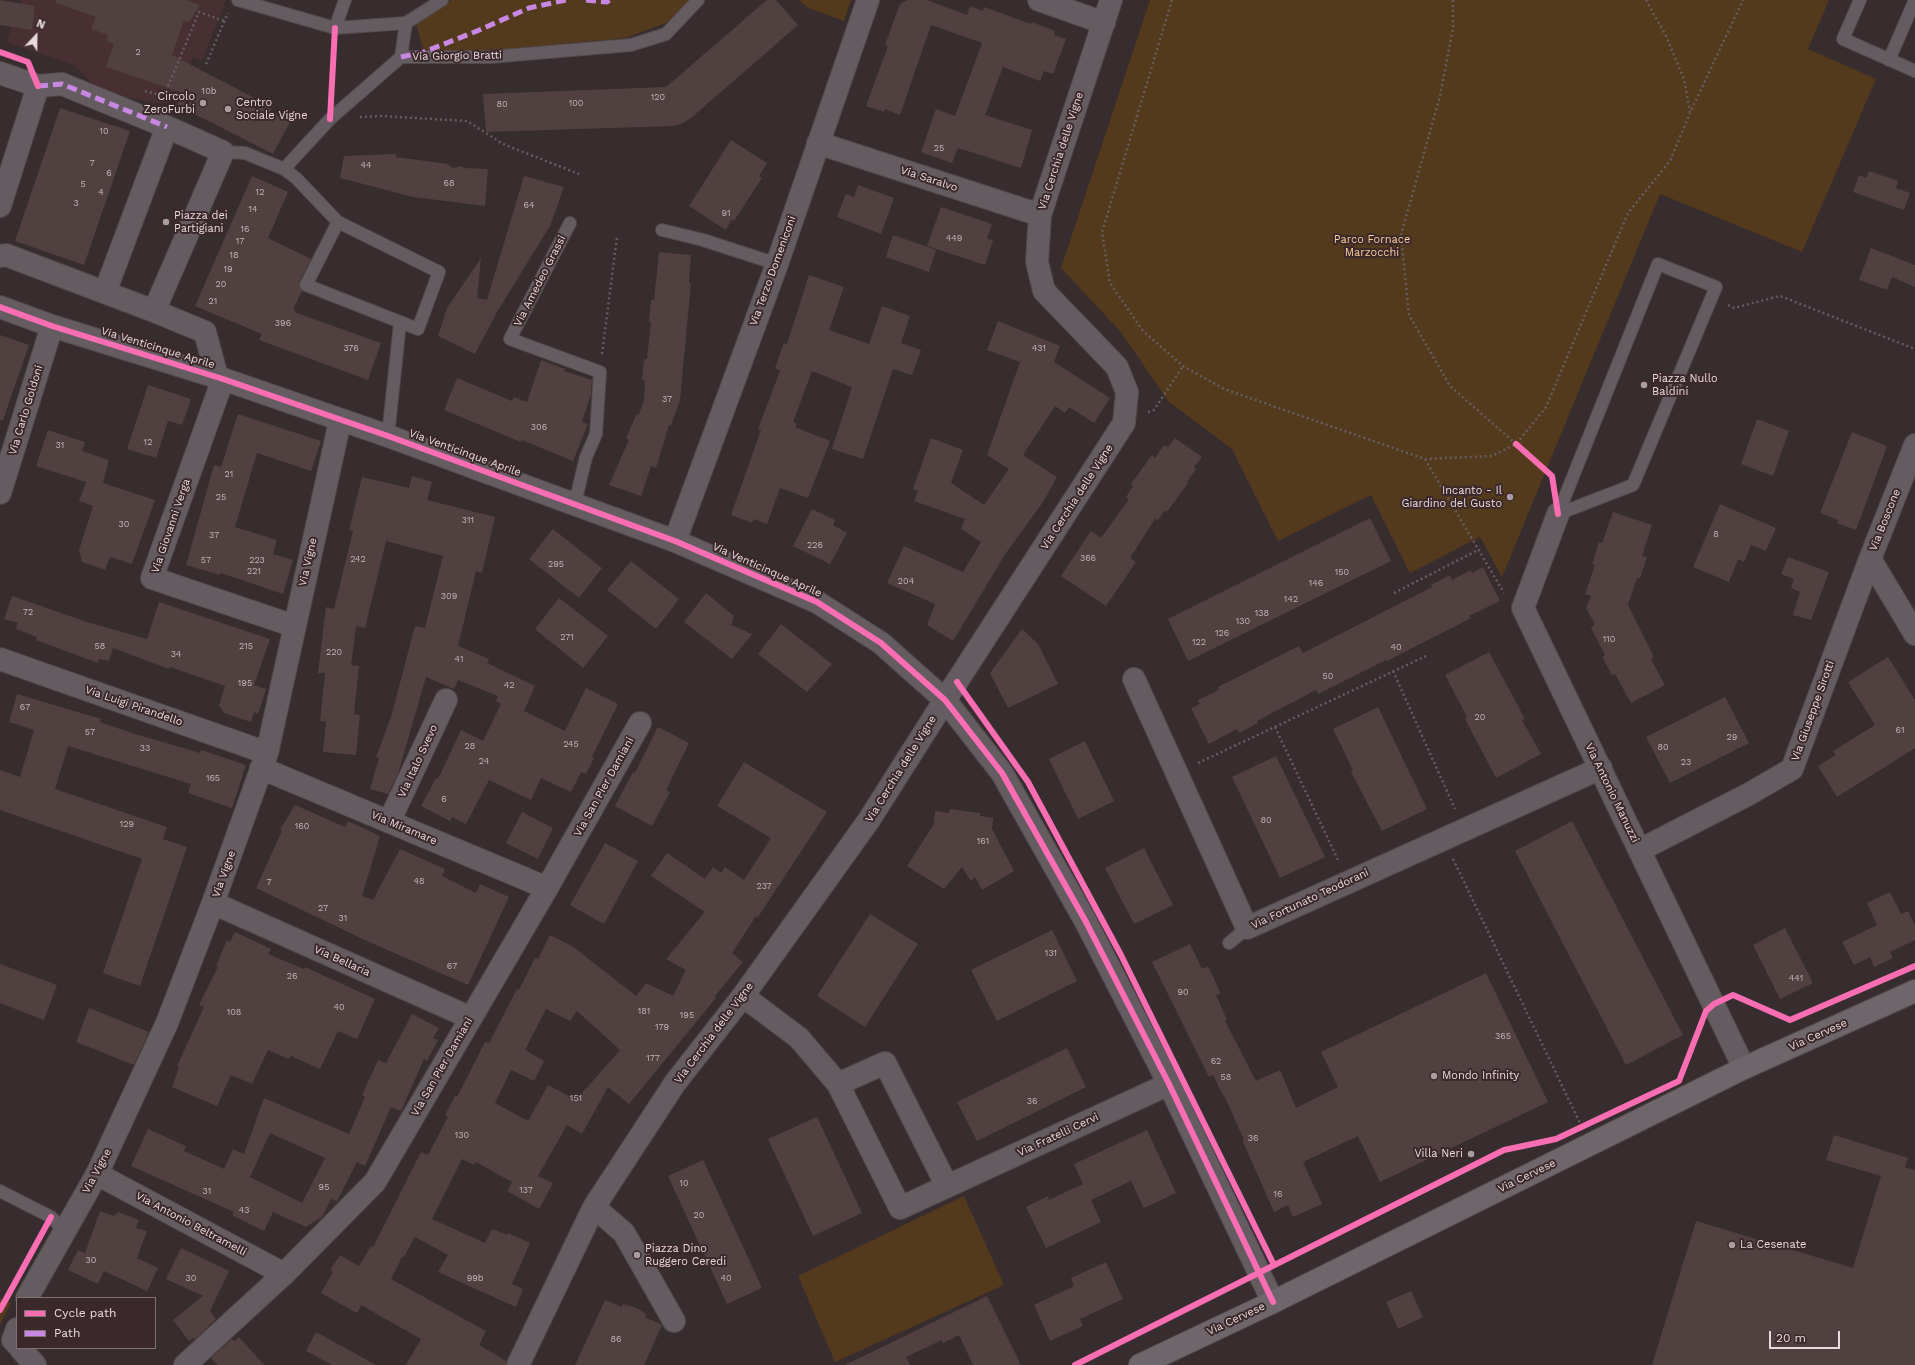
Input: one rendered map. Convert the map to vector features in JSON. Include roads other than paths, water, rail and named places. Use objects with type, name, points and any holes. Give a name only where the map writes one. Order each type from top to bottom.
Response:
[{"type":"street","name":"Via Terzo Domeniconi","points":[[676,541],[777,264],[868,0]]},
{"type":"street","points":[[1039,0],[1104,22]]},
{"type":"street","name":"Via Cerchia delle Vigne","points":[[518,1365],[594,1206],[675,1083],[743,996],[869,820],[1124,423],[1127,392],[1117,367],[1044,291],[1037,262],[1040,215],[1111,0]]},
{"type":"street","points":[[0,73],[38,86],[62,84],[167,127],[223,152],[154,311]]},
{"type":"street","points":[[0,206],[38,86]]},
{"type":"street","points":[[105,292],[167,127]]},
{"type":"street","name":"Via Saralvo","points":[[818,143],[1040,215]]},
{"type":"street","points":[[0,256],[6,255],[105,292],[205,332],[220,378]]},
{"type":"street","name":"Via Venticinque Aprile","points":[[0,307],[52,326],[220,378],[340,421],[388,436],[676,541],[817,602],[881,643],[945,700],[1002,773],[1086,922],[1169,1084],[1273,1302]]},
{"type":"street","name":"Via Carlo Goldoni","points":[[0,493],[52,326]]},
{"type":"street","name":"Via Giovanni Verga","points":[[220,378],[152,578],[294,626]]},
{"type":"street","name":"Via Vigne","points":[[28,1297],[97,1174],[167,1022],[213,903],[264,761],[340,421]]},
{"type":"street","name":"Via Boscone","points":[[1915,445],[1870,559],[1915,634]]},
{"type":"street","name":"Via Antonio Manuzzi","points":[[1558,514],[1524,608],[1744,1068]]},
{"type":"street","name":"Via Giuseppe Sirotti","points":[[1640,850],[1749,794],[1792,769],[1870,559]]},
{"type":"street","name":"Via Luigi Pirandello","points":[[0,659],[264,761]]},
{"type":"street","name":"Via Fortunato Teodorani","points":[[1134,679],[1247,928],[1348,881],[1601,768]]},
{"type":"street","name":"Via Italo Svevo","points":[[390,822],[446,700]]},
{"type":"street","name":"Via San Pier Damiani","points":[[185,1365],[284,1274],[375,1182],[547,888],[640,723]]},
{"type":"street","name":"Via Miramare","points":[[264,761],[390,822],[547,888]]},
{"type":"street","name":"Via Bellaria","points":[[213,903],[471,1018]]},
{"type":"street","name":"Via Cervese","points":[[1140,1365],[1273,1302],[1744,1068],[1915,991]]},
{"type":"street","name":"Via Fratelli Cervi","points":[[743,996],[799,1038],[838,1084],[900,1208],[1169,1084]]},
{"type":"street","points":[[838,1084],[886,1063],[947,1186]]},
{"type":"street","name":"Via Antonio Beltramelli","points":[[97,1174],[284,1274]]},
{"type":"street","points":[[594,1206],[624,1233],[674,1321]]},
{"type":"street","points":[[23,1349],[35,1365]]},
{"type":"lane","points":[[335,28],[345,0]]},
{"type":"lane","points":[[234,4],[335,28],[406,23],[442,0]]},
{"type":"lane","name":"Via Giorgio Bratti","points":[[284,169],[330,119],[401,57],[490,57],[631,45],[666,34],[698,0]]},
{"type":"lane","points":[[1860,0],[1843,39],[1915,71]]},
{"type":"lane","points":[[1889,60],[1915,0]]},
{"type":"lane","points":[[401,57],[406,23]]},
{"type":"lane","points":[[223,152],[245,153],[284,169],[296,178],[338,222],[440,272],[418,329],[306,285],[338,222]]},
{"type":"lane","name":"Via Amedeo Grassi","points":[[570,223],[510,339],[600,372],[596,434],[586,457],[575,503]]},
{"type":"lane","points":[[662,230],[703,240],[777,264]]},
{"type":"lane","points":[[1658,264],[1716,287],[1633,485],[1558,514],[1658,264]]},
{"type":"lane","points":[[388,436],[400,323]]},
{"type":"lane","points":[[1229,943],[1247,928]]},
{"type":"lane","points":[[0,1191],[51,1217],[64,1230]]},
{"type":"place","name":"Circolo ZeroFurbi","points":[[203,103]]},
{"type":"place","name":"Centro Sociale Vigne","points":[[228,109]]},
{"type":"place","name":"Piazza dei Partigiani","points":[[166,222]]},
{"type":"place","name":"Piazza Nullo Baldini","points":[[1644,385]]},
{"type":"place","name":"Incanto - Il Giardino del Gusto","points":[[1510,497]]},
{"type":"place","name":"Mondo Infinity","points":[[1434,1076]]},
{"type":"place","name":"Villa Neri","points":[[1471,1154]]},
{"type":"place","name":"La Cesenate","points":[[1732,1245]]},
{"type":"place","name":"Piazza Dino Ruggero Ceredi","points":[[637,1255]]},
{"type":"park label","name":"Parco Fornace Marzocchi","points":[[1372,246]]}]
